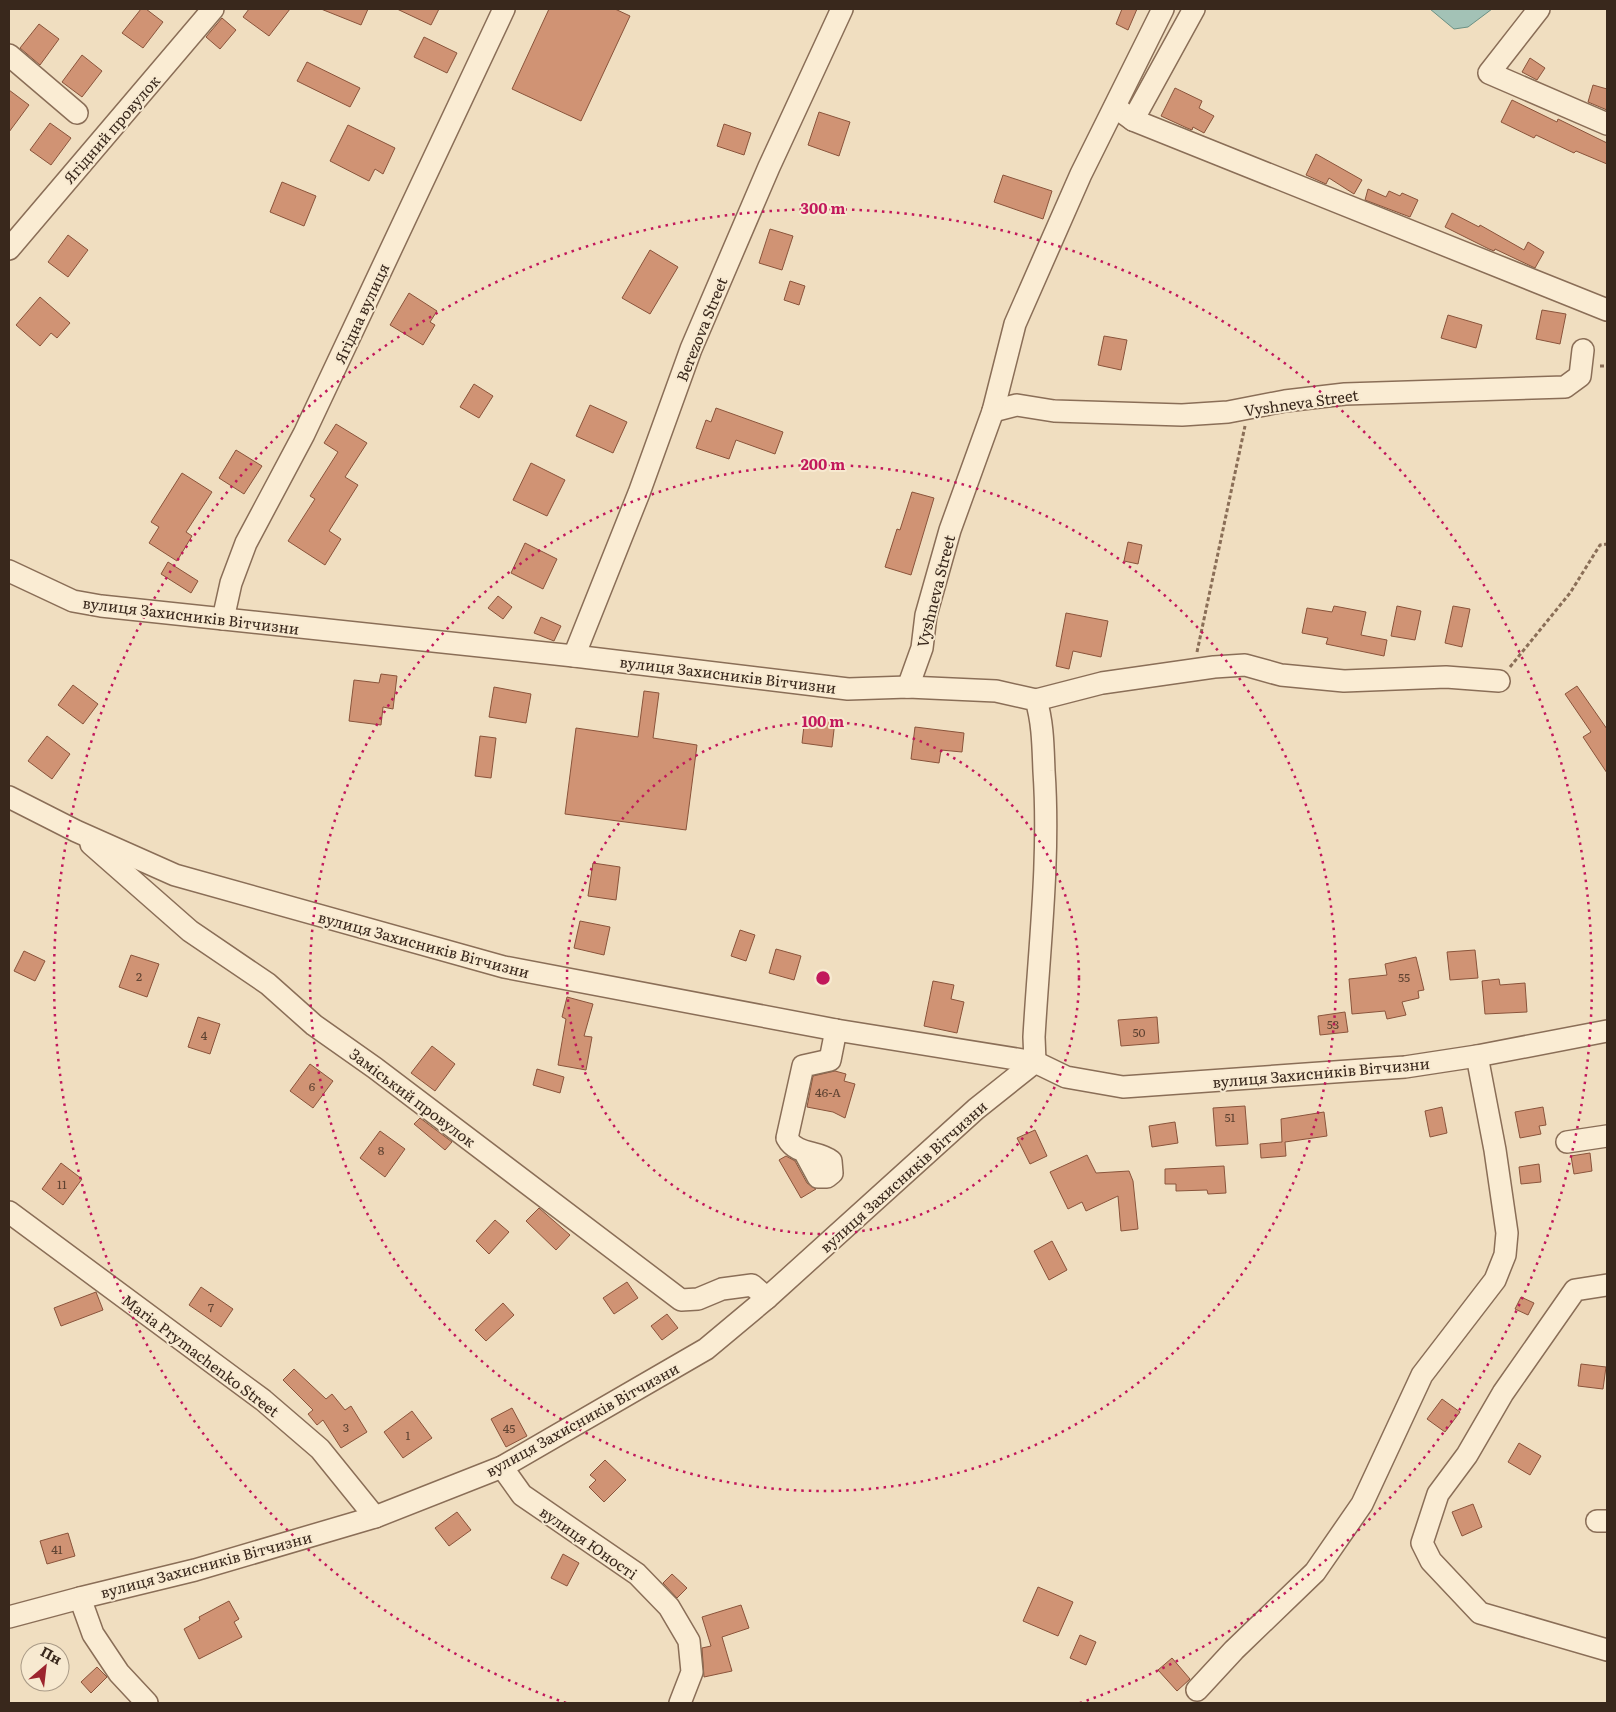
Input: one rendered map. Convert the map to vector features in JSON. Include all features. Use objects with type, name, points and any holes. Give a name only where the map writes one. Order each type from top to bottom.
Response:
[{"type":"street","name":"Ягідний провулок","points":[[9,249],[214,9]]},
{"type":"street","name":"Ягідна вулиця","points":[[223,619],[231,583],[246,544],[307,426],[504,9]]},
{"type":"street","name":"Berezova Street","points":[[574,656],[639,493],[692,349],[769,167],[842,9]]},
{"type":"street","name":"Vyshneva Street","points":[[908,687],[922,648],[926,615],[950,530],[993,411],[1015,324],[1064,210],[1163,9]]},
{"type":"street","points":[[1134,120],[1194,9]]},
{"type":"street","points":[[1539,9],[1489,73],[1607,124]]},
{"type":"street","points":[[9,55],[77,113]]},
{"type":"street","points":[[1115,107],[1134,120],[1607,310]]},
{"type":"street","name":"Vyshneva Street","points":[[993,411],[1017,405],[1054,411],[1182,415],[1228,412],[1284,401],[1345,394],[1565,387],[1580,376],[1584,350]]},
{"type":"street","name":"вулиця Захисників Вітчизни","points":[[9,572],[73,601],[223,619],[574,656],[848,689],[908,687],[996,691],[1036,700],[1102,684],[1194,670],[1245,665],[1281,675],[1344,681],[1446,677],[1499,680]]},
{"type":"street","points":[[1035,1062],[1034,1037],[1045,855],[1046,799],[1041,717],[1036,700]]},
{"type":"street","name":"вулиця Захисників Вітчизни","points":[[9,797],[76,831],[175,875],[504,967],[836,1030],[1035,1062],[1066,1077],[1123,1087],[1405,1067],[1478,1056],[1607,1031]]},
{"type":"street","name":"Заміський провулок","points":[[76,831],[190,931],[268,984],[314,1026],[375,1068],[681,1300],[698,1299],[722,1289],[752,1284],[767,1298]]},
{"type":"street","points":[[805,1153],[790,1144],[787,1138],[803,1066],[830,1060],[836,1030]]},
{"type":"street","points":[[1193,1699],[1234,1650],[1315,1572],[1362,1504],[1422,1375],[1495,1280],[1505,1255],[1507,1234],[1495,1150],[1478,1056]]},
{"type":"street","name":"вулиця Захисників Вітчизни","points":[[9,1617],[195,1570],[375,1517],[502,1467],[706,1349],[767,1298],[976,1109],[1035,1062]]},
{"type":"street","points":[[1568,1142],[1607,1136]]},
{"type":"street","name":"Maria Prymachenko Street","points":[[9,1212],[263,1400],[320,1449],[375,1517]]},
{"type":"street","points":[[1607,1285],[1575,1290],[1503,1393],[1467,1455],[1438,1494],[1422,1543],[1431,1561],[1480,1614],[1607,1650]]},
{"type":"street","name":"вулиця Юності","points":[[502,1467],[522,1495],[637,1574],[669,1607],[690,1642],[692,1672],[680,1703]]},
{"type":"street","points":[[80,1598],[93,1634],[119,1673],[146,1703]]},
{"type":"path","points":[[1194,670],[1249,408]]},
{"type":"path","points":[[1499,680],[1570,593],[1600,545],[1607,544]]},
{"type":"shaded area","points":[[1430,9],[1492,9],[1468,27],[1454,29]]},
{"type":"building","points":[[141,9],[146,9],[163,22],[143,48],[122,33]]},
{"type":"building","points":[[249,9],[290,9],[269,36],[243,17]]},
{"type":"building","points":[[321,9],[368,9],[361,25]]},
{"type":"building","points":[[397,9],[439,9],[431,25]]},
{"type":"building","points":[[549,9],[615,9],[630,16],[581,121],[512,89]]},
{"type":"building","points":[[1122,9],[1137,9],[1128,30],[1116,24]]},
{"type":"building","points":[[222,18],[236,30],[220,49],[206,37]]},
{"type":"building","points":[[39,24],[59,39],[40,65],[20,48]]},
{"type":"building","points":[[424,37],[457,53],[447,73],[414,57]]},
{"type":"building","points":[[82,55],[102,71],[82,97],[62,82]]},
{"type":"building","points":[[1530,58],[1545,68],[1537,80],[1522,72]]},
{"type":"building","points":[[307,62],[360,88],[350,107],[297,81]]},
{"type":"building","points":[[1593,85],[1607,89],[1607,110],[1588,102]]},
{"type":"building","points":[[1175,88],[1202,101],[1199,108],[1214,116],[1204,133],[1193,127],[1192,130],[1161,116]]},
{"type":"building","points":[[9,90],[29,105],[9,132]]},
{"type":"building","points":[[1512,100],[1557,122],[1558,119],[1607,143],[1607,164],[1576,151],[1574,153],[1536,135],[1534,138],[1501,122]]},
{"type":"building","points":[[819,112],[850,122],[839,156],[808,145]]},
{"type":"building","points":[[50,123],[71,138],[51,165],[30,150]]},
{"type":"building","points":[[724,124],[751,133],[744,155],[717,146]]},
{"type":"building","points":[[348,125],[395,148],[383,174],[375,169],[369,181],[330,161]]},
{"type":"building","points":[[1316,154],[1362,180],[1354,194],[1329,178],[1326,184],[1306,175]]},
{"type":"building","points":[[1003,175],[1052,191],[1043,219],[994,202]]},
{"type":"building","points":[[282,182],[316,196],[304,226],[270,212]]},
{"type":"building","points":[[1368,189],[1386,197],[1389,191],[1400,196],[1402,193],[1418,200],[1410,217],[1365,200]]},
{"type":"building","points":[[1452,213],[1479,227],[1480,225],[1524,250],[1528,242],[1544,252],[1535,268],[1495,249],[1494,251],[1489,249],[1445,227]]},
{"type":"building","points":[[770,229],[793,236],[782,270],[759,263]]},
{"type":"building","points":[[68,235],[88,250],[68,277],[48,262]]},
{"type":"building","points":[[650,250],[678,267],[650,314],[622,298]]},
{"type":"building","points":[[790,281],[805,286],[799,305],[784,300]]},
{"type":"building","points":[[409,293],[437,311],[430,322],[435,325],[423,345],[390,325]]},
{"type":"building","points":[[40,297],[70,323],[57,338],[51,333],[40,346],[16,325]]},
{"type":"building","points":[[1542,310],[1566,314],[1560,344],[1536,339]]},
{"type":"building","points":[[1448,315],[1482,325],[1476,348],[1441,338]]},
{"type":"building","points":[[1104,336],[1127,340],[1121,370],[1098,365]]},
{"type":"building","points":[[474,384],[493,396],[479,418],[460,407]]},
{"type":"building","points":[[590,405],[627,422],[613,453],[576,436]]},
{"type":"building","points":[[716,408],[783,432],[775,454],[736,440],[729,459],[696,448],[706,420],[711,422]]},
{"type":"building","points":[[336,424],[367,443],[345,477],[358,485],[329,531],[341,539],[325,565],[288,541],[315,499],[310,496],[338,452],[324,443]]},
{"type":"building","points":[[236,450],[262,466],[244,494],[219,478]]},
{"type":"building","points":[[531,463],[565,480],[547,516],[513,500]]},
{"type":"building","points":[[182,473],[212,492],[186,532],[192,536],[177,561],[149,543],[159,527],[151,522]]},
{"type":"building","points":[[912,492],[934,498],[911,575],[885,567],[897,529],[900,530]]},
{"type":"building","points":[[1128,542],[1142,545],[1138,564],[1124,561]]},
{"type":"building","points":[[525,543],[557,559],[543,589],[511,573]]},
{"type":"building","points":[[168,562],[198,581],[191,593],[161,574]]},
{"type":"building","points":[[498,596],[512,607],[503,619],[488,608]]},
{"type":"building","points":[[1334,606],[1366,612],[1361,635],[1387,640],[1384,656],[1326,644],[1328,638],[1302,633],[1307,608],[1332,612]]},
{"type":"building","points":[[1397,606],[1421,611],[1415,640],[1391,636]]},
{"type":"building","points":[[1453,606],[1470,609],[1462,647],[1445,643]]},
{"type":"building","points":[[1066,613],[1108,621],[1101,657],[1073,651],[1069,669],[1056,666]]},
{"type":"building","points":[[541,617],[561,626],[554,641],[534,633]]},
{"type":"building","points":[[381,674],[397,676],[393,709],[383,707],[381,725],[349,721],[354,680],[379,683]]},
{"type":"building","points":[[73,685],[98,704],[83,724],[58,705]]},
{"type":"building","points":[[1577,686],[1607,729],[1607,773],[1583,737],[1591,732],[1565,694]]},
{"type":"building","points":[[494,687],[531,694],[526,723],[489,717]]},
{"type":"building","points":[[644,691],[659,693],[653,738],[697,745],[686,830],[565,814],[576,728],[638,737]]},
{"type":"building","points":[[805,717],[835,721],[832,747],[802,743]]},
{"type":"building","points":[[915,727],[964,733],[962,752],[941,750],[939,763],[911,759]]},
{"type":"building","points":[[47,736],[70,754],[52,779],[28,761]]},
{"type":"building","points":[[480,736],[496,738],[491,778],[475,776]]},
{"type":"building","points":[[593,863],[620,867],[616,900],[588,896]]},
{"type":"building","points":[[580,921],[610,927],[604,955],[574,948]]},
{"type":"building","points":[[740,930],[755,935],[746,961],[731,956]]},
{"type":"building","points":[[776,949],[801,956],[794,980],[769,973]]},
{"type":"building","points":[[1475,950],[1478,978],[1450,980],[1447,952]]},
{"type":"building","points":[[24,951],[45,961],[35,981],[14,971]]},
{"type":"building","points":[[131,955],[159,964],[147,997],[119,987]]},
{"type":"building","points":[[1416,957],[1424,990],[1418,991],[1419,998],[1402,1002],[1406,1015],[1387,1019],[1385,1011],[1352,1014],[1349,979],[1387,975],[1385,964]]},
{"type":"building","points":[[1499,979],[1500,985],[1525,983],[1527,1012],[1485,1014],[1482,981]]},
{"type":"building","points":[[933,981],[954,985],[951,999],[964,1002],[957,1033],[924,1026]]},
{"type":"building","points":[[567,997],[593,1004],[584,1036],[592,1037],[586,1070],[558,1065],[566,1019],[562,1017]]},
{"type":"building","points":[[1345,1012],[1348,1032],[1320,1035],[1318,1016]]},
{"type":"building","points":[[198,1017],[220,1024],[210,1054],[188,1047]]},
{"type":"building","points":[[1157,1017],[1159,1043],[1121,1046],[1118,1020]]},
{"type":"building","points":[[432,1046],[455,1064],[435,1091],[411,1073]]},
{"type":"building","points":[[310,1064],[333,1081],[313,1108],[290,1091]]},
{"type":"building","points":[[537,1069],[564,1077],[560,1093],[533,1085]]},
{"type":"building","points":[[835,1071],[846,1074],[844,1081],[855,1084],[845,1118],[833,1112],[807,1107],[813,1076]]},
{"type":"building","points":[[1245,1106],[1248,1144],[1216,1146],[1213,1108]]},
{"type":"building","points":[[1442,1107],[1447,1133],[1430,1137],[1425,1111]]},
{"type":"building","points":[[1543,1107],[1546,1125],[1539,1126],[1541,1134],[1520,1138],[1515,1112]]},
{"type":"building","points":[[1324,1112],[1327,1136],[1285,1142],[1286,1156],[1261,1158],[1260,1144],[1282,1142],[1281,1119]]},
{"type":"building","points":[[420,1118],[452,1142],[445,1150],[414,1124]]},
{"type":"building","points":[[1175,1122],[1178,1143],[1152,1147],[1149,1126]]},
{"type":"building","points":[[1035,1130],[1047,1156],[1030,1164],[1017,1138]]},
{"type":"building","points":[[380,1131],[405,1149],[385,1177],[360,1158]]},
{"type":"building","points":[[1590,1153],[1592,1171],[1574,1174],[1571,1156]]},
{"type":"building","points":[[1087,1155],[1096,1173],[1129,1171],[1133,1181],[1138,1229],[1121,1231],[1118,1196],[1086,1211],[1082,1202],[1068,1209],[1050,1172]]},
{"type":"building","points":[[786,1156],[795,1161],[807,1183],[816,1189],[801,1198],[779,1160]]},
{"type":"building","points":[[61,1163],[82,1179],[63,1205],[42,1189]]},
{"type":"building","points":[[1539,1164],[1541,1182],[1521,1184],[1519,1167]]},
{"type":"building","points":[[1224,1166],[1226,1193],[1208,1194],[1207,1190],[1176,1191],[1176,1184],[1165,1184],[1165,1169]]},
{"type":"building","points":[[539,1208],[570,1235],[556,1250],[526,1221]]},
{"type":"building","points":[[495,1220],[509,1232],[489,1254],[476,1241]]},
{"type":"building","points":[[1052,1241],[1067,1270],[1049,1280],[1034,1251]]},
{"type":"building","points":[[627,1282],[638,1298],[614,1314],[603,1298]]},
{"type":"building","points":[[201,1287],[233,1309],[221,1327],[189,1305]]},
{"type":"building","points":[[96,1292],[103,1310],[61,1326],[54,1308]]},
{"type":"building","points":[[1521,1297],[1534,1303],[1528,1315],[1515,1309]]},
{"type":"building","points":[[503,1303],[514,1315],[486,1341],[475,1330]]},
{"type":"building","points":[[667,1314],[678,1328],[662,1340],[651,1326]]},
{"type":"building","points":[[1581,1364],[1606,1367],[1603,1389],[1578,1386]]},
{"type":"building","points":[[294,1369],[326,1399],[332,1394],[345,1410],[351,1406],[367,1432],[341,1448],[323,1420],[317,1425],[308,1414],[313,1410],[283,1380]]},
{"type":"building","points":[[1442,1399],[1460,1412],[1445,1432],[1427,1419]]},
{"type":"building","points":[[512,1408],[527,1436],[506,1447],[491,1419]]},
{"type":"building","points":[[412,1411],[432,1438],[403,1458],[384,1432]]},
{"type":"building","points":[[1519,1443],[1541,1456],[1530,1475],[1508,1462]]},
{"type":"building","points":[[605,1460],[626,1480],[604,1502],[589,1487],[596,1480],[590,1475]]},
{"type":"building","points":[[1473,1504],[1482,1527],[1462,1536],[1452,1512]]},
{"type":"building","points":[[457,1512],[471,1530],[449,1546],[435,1528]]},
{"type":"building","points":[[68,1533],[75,1556],[47,1564],[40,1541]]},
{"type":"building","points":[[563,1554],[579,1563],[567,1586],[551,1578]]},
{"type":"building","points":[[672,1574],[687,1588],[677,1598],[663,1583]]},
{"type":"building","points":[[1038,1587],[1073,1602],[1058,1636],[1023,1621]]},
{"type":"building","points":[[229,1601],[239,1619],[234,1622],[242,1637],[199,1659],[184,1629],[200,1620],[199,1617]]},
{"type":"building","points":[[741,1605],[749,1628],[722,1637],[732,1671],[704,1677],[702,1648],[711,1646],[702,1617]]},
{"type":"building","points":[[1080,1635],[1096,1642],[1086,1665],[1070,1658]]},
{"type":"building","points":[[1172,1658],[1190,1679],[1177,1691],[1158,1670]]},
{"type":"building","points":[[97,1667],[107,1677],[91,1693],[81,1682]]}]
